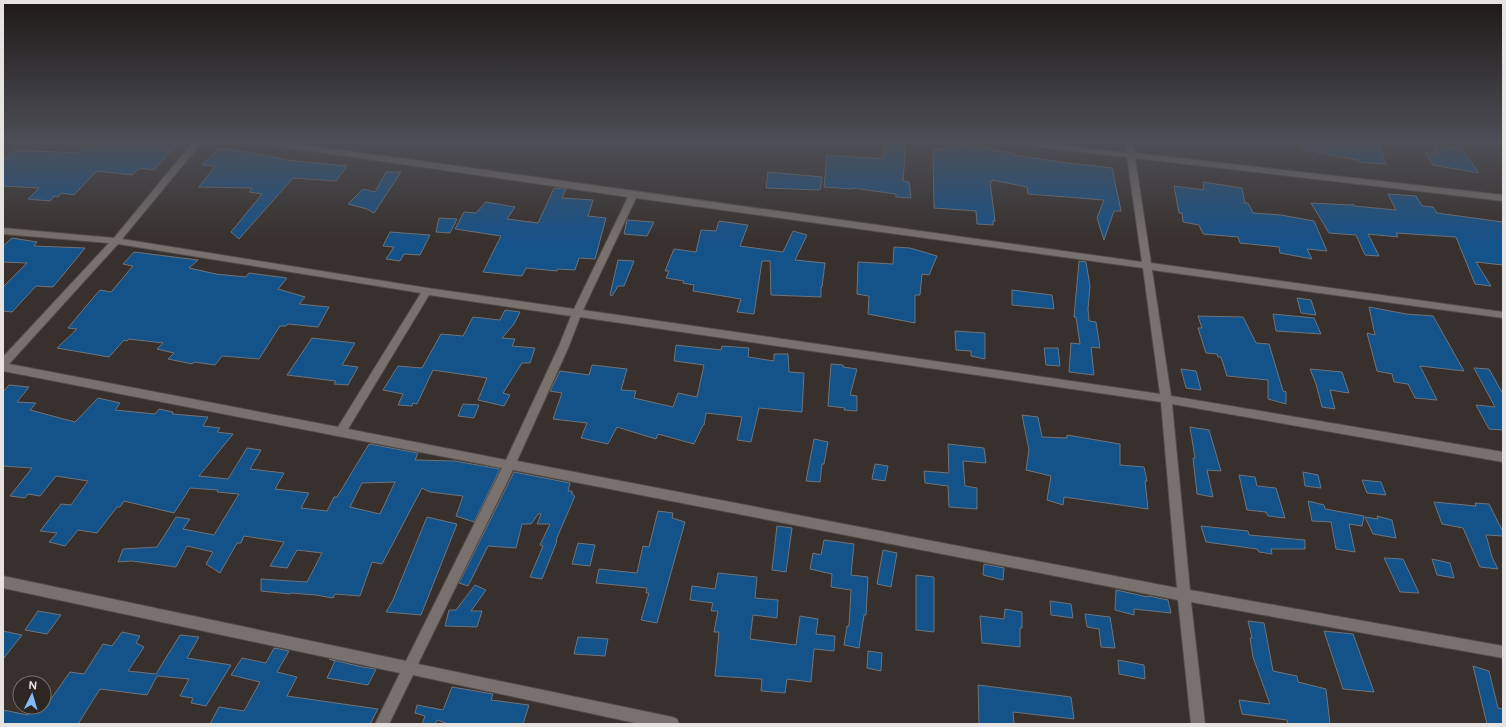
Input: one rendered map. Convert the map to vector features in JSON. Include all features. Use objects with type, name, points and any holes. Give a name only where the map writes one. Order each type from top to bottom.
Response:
[{"type":"street","points":[[3,366],[116,241],[170,176]]},
{"type":"street","points":[[501,176],[1503,315]]},
{"type":"street","points":[[1134,176],[1166,399],[1184,595],[1198,724]]},
{"type":"street","points":[[1307,176],[1503,198]]},
{"type":"street","points":[[382,724],[509,466],[564,346],[577,313],[634,195]]},
{"type":"street","points":[[3,231],[116,241],[427,291],[1166,399],[1503,457]]},
{"type":"street","points":[[340,433],[427,291]]},
{"type":"street","points":[[3,366],[509,466],[1184,595],[1503,652]]},
{"type":"street","points":[[3,582],[672,724]]},
{"type":"building","points":[[3,176],[92,176],[74,195],[61,193],[58,197],[54,196],[50,201],[28,199],[39,188],[3,186]]},
{"type":"building","points":[[207,176],[340,176],[336,181],[293,178],[239,239],[231,232],[262,194],[249,192],[252,188],[199,187]]},
{"type":"building","points":[[384,176],[398,176],[374,213],[367,209],[348,204],[363,189],[375,192]]},
{"type":"building","points":[[768,176],[822,177],[820,190],[766,188]]},
{"type":"building","points":[[825,176],[903,176],[903,181],[909,182],[911,198],[896,197],[896,194],[852,188],[824,187]]},
{"type":"building","points":[[933,176],[1114,176],[1121,211],[1114,211],[1104,240],[1097,218],[1104,200],[1028,194],[1027,187],[992,180],[992,182],[990,182],[995,221],[993,221],[993,225],[977,224],[976,211],[934,208]]},
{"type":"building","points":[[1203,182],[1242,188],[1245,203],[1248,203],[1253,213],[1281,215],[1314,221],[1327,251],[1307,249],[1312,259],[1280,253],[1279,247],[1240,243],[1238,237],[1203,234],[1199,225],[1183,222],[1182,213],[1179,213],[1174,186],[1204,190]]},
{"type":"building","points":[[554,188],[566,189],[562,198],[593,200],[588,216],[606,218],[595,259],[579,258],[575,270],[558,269],[557,271],[526,268],[522,276],[483,272],[501,236],[455,229],[464,212],[476,213],[486,202],[515,207],[507,219],[538,223]]},
{"type":"building","points":[[1388,194],[1416,196],[1422,206],[1433,207],[1437,213],[1503,222],[1503,265],[1476,262],[1491,286],[1475,284],[1456,237],[1396,233],[1398,237],[1368,234],[1379,256],[1365,255],[1356,235],[1329,233],[1311,203],[1353,204],[1354,206],[1396,210]]},
{"type":"building","points":[[439,218],[457,219],[450,233],[436,232]]},
{"type":"building","points":[[627,220],[654,222],[647,236],[624,234]]},
{"type":"building","points":[[719,221],[748,225],[740,246],[783,252],[793,231],[807,235],[795,260],[825,263],[821,297],[771,295],[770,261],[762,261],[754,314],[737,312],[741,299],[693,291],[694,285],[683,283],[684,281],[666,278],[669,271],[665,271],[674,249],[696,252],[701,230],[716,231]]},
{"type":"building","points":[[390,232],[430,235],[420,255],[404,254],[400,261],[386,259],[394,247],[383,246]]},
{"type":"building","points":[[12,238],[37,242],[34,246],[85,248],[53,287],[36,286],[12,312],[3,311],[3,287],[27,263],[3,262],[3,246]]},
{"type":"building","points":[[894,247],[910,248],[937,256],[929,275],[922,274],[920,295],[915,295],[915,323],[868,314],[869,296],[857,294],[858,262],[893,264]]},
{"type":"building","points":[[134,252],[198,260],[189,268],[216,274],[246,277],[249,273],[287,278],[278,289],[305,297],[299,304],[329,307],[318,327],[288,324],[286,326],[280,326],[259,359],[222,356],[215,365],[194,362],[192,364],[168,359],[174,353],[157,349],[163,343],[129,339],[127,341],[124,340],[109,357],[57,348],[77,329],[68,328],[100,290],[111,292],[133,266],[123,264]]},
{"type":"building","points":[[618,260],[634,261],[624,286],[618,286],[612,296],[610,295]]},
{"type":"building","points":[[1079,261],[1086,262],[1090,286],[1088,309],[1089,321],[1096,322],[1100,348],[1091,347],[1094,375],[1069,372],[1071,343],[1080,344],[1076,317],[1074,317]]},
{"type":"building","points":[[1012,290],[1052,295],[1054,309],[1012,305]]},
{"type":"building","points":[[1297,298],[1311,300],[1316,315],[1301,313]]},
{"type":"building","points":[[1369,307],[1406,314],[1433,316],[1464,371],[1420,366],[1437,400],[1415,398],[1408,384],[1394,382],[1392,374],[1377,371],[1367,333],[1375,335]]},
{"type":"building","points":[[505,310],[520,312],[514,324],[502,338],[515,339],[512,346],[535,348],[530,363],[522,363],[503,393],[510,395],[504,406],[478,400],[487,378],[433,370],[417,404],[413,403],[412,406],[398,405],[403,394],[383,390],[398,366],[422,368],[441,334],[463,336],[473,317],[500,320]]},
{"type":"building","points":[[1273,314],[1314,318],[1321,334],[1276,331]]},
{"type":"building","points":[[1198,316],[1243,317],[1256,343],[1269,344],[1283,391],[1286,392],[1286,404],[1268,399],[1268,380],[1227,376],[1221,357],[1218,357],[1217,354],[1206,353],[1198,328],[1202,328]]},
{"type":"building","points":[[955,331],[985,333],[985,359],[971,356],[971,351],[956,350]]},
{"type":"building","points":[[312,338],[355,343],[342,365],[358,367],[348,385],[334,384],[336,381],[287,375]]},
{"type":"building","points":[[676,345],[721,350],[722,346],[749,348],[748,357],[774,361],[774,354],[788,354],[789,372],[804,373],[802,412],[759,408],[751,442],[737,440],[742,417],[706,413],[704,425],[694,444],[658,434],[656,439],[617,427],[608,444],[581,438],[587,423],[553,419],[562,393],[550,391],[560,371],[589,375],[592,365],[627,369],[621,390],[636,391],[634,398],[673,407],[678,393],[697,397],[704,365],[674,361]]},
{"type":"building","points":[[1044,348],[1058,348],[1060,366],[1046,365]]},
{"type":"building","points":[[831,364],[843,365],[843,367],[857,369],[850,395],[857,396],[857,411],[844,410],[845,408],[828,406]]},
{"type":"building","points":[[1474,368],[1489,369],[1503,394],[1503,430],[1489,429],[1476,405],[1495,407]]},
{"type":"building","points":[[1181,369],[1196,371],[1201,390],[1186,388]]},
{"type":"building","points":[[1310,369],[1342,372],[1349,393],[1330,390],[1335,409],[1322,407],[1316,384]]},
{"type":"building","points":[[9,385],[29,387],[17,402],[36,403],[30,410],[75,422],[98,398],[120,403],[115,410],[155,414],[159,409],[173,412],[172,414],[208,417],[203,426],[220,428],[217,432],[233,434],[199,476],[228,479],[247,448],[261,450],[250,469],[284,473],[275,489],[309,493],[301,508],[327,511],[334,497],[337,497],[369,444],[418,453],[415,460],[455,461],[500,469],[474,522],[456,516],[463,496],[430,492],[422,488],[382,564],[372,562],[360,596],[335,594],[333,598],[316,595],[261,591],[261,579],[307,582],[322,553],[297,550],[287,568],[270,566],[284,542],[244,536],[241,543],[237,543],[220,573],[206,564],[213,552],[187,546],[176,567],[132,561],[118,562],[123,549],[157,547],[176,517],[190,519],[183,529],[214,535],[239,494],[217,492],[218,490],[190,488],[174,513],[124,501],[120,507],[117,507],[97,533],[78,530],[65,546],[49,542],[57,533],[40,531],[61,504],[71,505],[88,481],[56,476],[40,496],[28,494],[25,498],[10,496],[32,468],[3,466],[3,392]],"holes":[[[395,482],[380,514],[350,507],[362,483]]]},
{"type":"building","points":[[463,404],[479,405],[474,418],[458,416]]},
{"type":"building","points":[[1022,415],[1038,417],[1042,437],[1067,438],[1067,435],[1120,444],[1120,465],[1144,467],[1147,481],[1145,481],[1148,509],[1064,497],[1063,505],[1047,500],[1051,476],[1026,470],[1029,450]]},
{"type":"building","points":[[1190,427],[1209,430],[1221,471],[1207,470],[1213,497],[1197,494],[1193,458],[1195,458]]},
{"type":"building","points":[[814,439],[828,442],[824,464],[822,464],[820,482],[806,481]]},
{"type":"building","points":[[948,444],[984,448],[986,463],[963,461],[965,486],[977,488],[977,509],[949,507],[948,486],[925,483],[924,471],[949,473]]},
{"type":"building","points":[[875,464],[888,466],[885,481],[872,479]]},
{"type":"building","points":[[514,472],[570,483],[568,491],[572,491],[572,494],[575,496],[556,540],[557,541],[542,579],[530,577],[543,546],[540,545],[550,524],[537,524],[541,514],[539,513],[531,524],[522,524],[516,548],[488,546],[468,586],[459,583]]},
{"type":"building","points":[[1303,472],[1318,475],[1321,488],[1305,486]]},
{"type":"building","points":[[1239,475],[1255,477],[1257,486],[1276,488],[1285,518],[1268,516],[1266,512],[1247,510]]},
{"type":"building","points":[[1362,480],[1381,482],[1386,495],[1367,493]]},
{"type":"building","points":[[1308,501],[1324,505],[1325,509],[1364,516],[1362,526],[1349,524],[1355,552],[1336,549],[1331,522],[1312,521]]},
{"type":"building","points":[[1434,502],[1476,506],[1475,503],[1489,504],[1503,532],[1503,536],[1486,535],[1492,557],[1498,569],[1480,567],[1463,528],[1442,524]]},
{"type":"building","points":[[658,511],[673,513],[672,518],[685,522],[657,623],[641,620],[649,593],[646,593],[647,588],[596,583],[599,569],[637,573],[643,546],[649,547]]},
{"type":"building","points":[[1377,516],[1392,520],[1396,538],[1373,534],[1365,517],[1378,519]]},
{"type":"building","points":[[427,517],[457,524],[421,615],[386,612],[393,600]]},
{"type":"building","points":[[777,526],[792,528],[786,572],[772,570]]},
{"type":"building","points":[[1201,526],[1248,531],[1249,535],[1305,540],[1305,549],[1271,549],[1272,554],[1259,552],[1257,549],[1206,542]]},
{"type":"building","points":[[824,540],[854,544],[851,575],[868,577],[866,615],[864,615],[859,648],[844,645],[847,626],[849,626],[851,590],[831,587],[832,574],[810,569],[813,553],[821,555]]},
{"type":"building","points":[[578,543],[595,545],[590,566],[572,564]]},
{"type":"building","points":[[883,550],[897,553],[891,587],[877,584]]},
{"type":"building","points":[[1384,558],[1403,559],[1419,593],[1400,592]]},
{"type":"building","points":[[1432,559],[1450,563],[1454,578],[1437,575]]},
{"type":"building","points":[[984,564],[1004,568],[1003,580],[983,575]]},
{"type":"building","points":[[718,573],[757,577],[755,598],[778,600],[777,618],[753,615],[750,639],[796,645],[800,616],[818,619],[816,634],[835,636],[834,651],[814,649],[811,682],[787,679],[785,693],[761,691],[762,679],[715,676],[719,632],[714,632],[718,611],[711,611],[713,603],[690,600],[692,586],[715,589]]},
{"type":"building","points":[[916,575],[934,577],[934,632],[916,630]]},
{"type":"building","points":[[475,585],[486,590],[471,611],[482,611],[477,627],[445,626],[449,610],[456,610]]},
{"type":"building","points":[[1116,590],[1168,600],[1171,613],[1134,609],[1134,615],[1115,610]]},
{"type":"building","points":[[1050,601],[1071,604],[1073,618],[1051,615]]},
{"type":"building","points":[[1005,609],[1022,612],[1020,647],[982,643],[980,616],[1004,619]]},
{"type":"building","points":[[38,611],[61,615],[47,634],[25,630]]},
{"type":"building","points":[[1085,614],[1110,617],[1115,648],[1101,647],[1099,629],[1087,627]]},
{"type":"building","points":[[1248,621],[1264,623],[1273,671],[1297,676],[1298,682],[1326,689],[1330,724],[1288,724],[1287,720],[1242,714],[1239,700],[1270,704],[1253,657],[1250,638],[1252,638]]},
{"type":"building","points":[[3,631],[22,635],[3,659]]},
{"type":"building","points":[[1324,631],[1353,634],[1374,692],[1343,689]]},
{"type":"building","points":[[122,632],[140,636],[136,643],[144,647],[128,671],[156,674],[180,635],[199,637],[187,658],[231,665],[206,706],[191,703],[193,698],[180,696],[189,679],[157,676],[147,695],[100,689],[78,724],[3,724],[3,710],[12,712],[12,715],[52,715],[52,697],[70,672],[84,674],[103,644],[112,646]]},
{"type":"building","points":[[578,637],[608,639],[605,656],[574,654]]},
{"type":"building","points":[[274,648],[289,651],[277,672],[297,677],[287,696],[378,709],[370,724],[210,724],[219,707],[244,711],[260,682],[231,675],[242,658],[266,663]]},
{"type":"building","points":[[868,651],[882,653],[881,671],[867,668]]},
{"type":"building","points":[[329,659],[376,669],[368,685],[327,678],[335,661]]},
{"type":"building","points":[[1118,660],[1144,665],[1145,679],[1119,674]]},
{"type":"building","points":[[1473,666],[1489,671],[1498,708],[1503,709],[1503,724],[1487,724]]},
{"type":"building","points":[[978,685],[1071,697],[1074,719],[1013,712],[1014,724],[979,724]]},
{"type":"building","points":[[452,687],[493,694],[491,700],[529,705],[523,724],[448,724],[437,720],[435,724],[422,724],[425,716],[415,713],[417,705],[443,710]]}]
